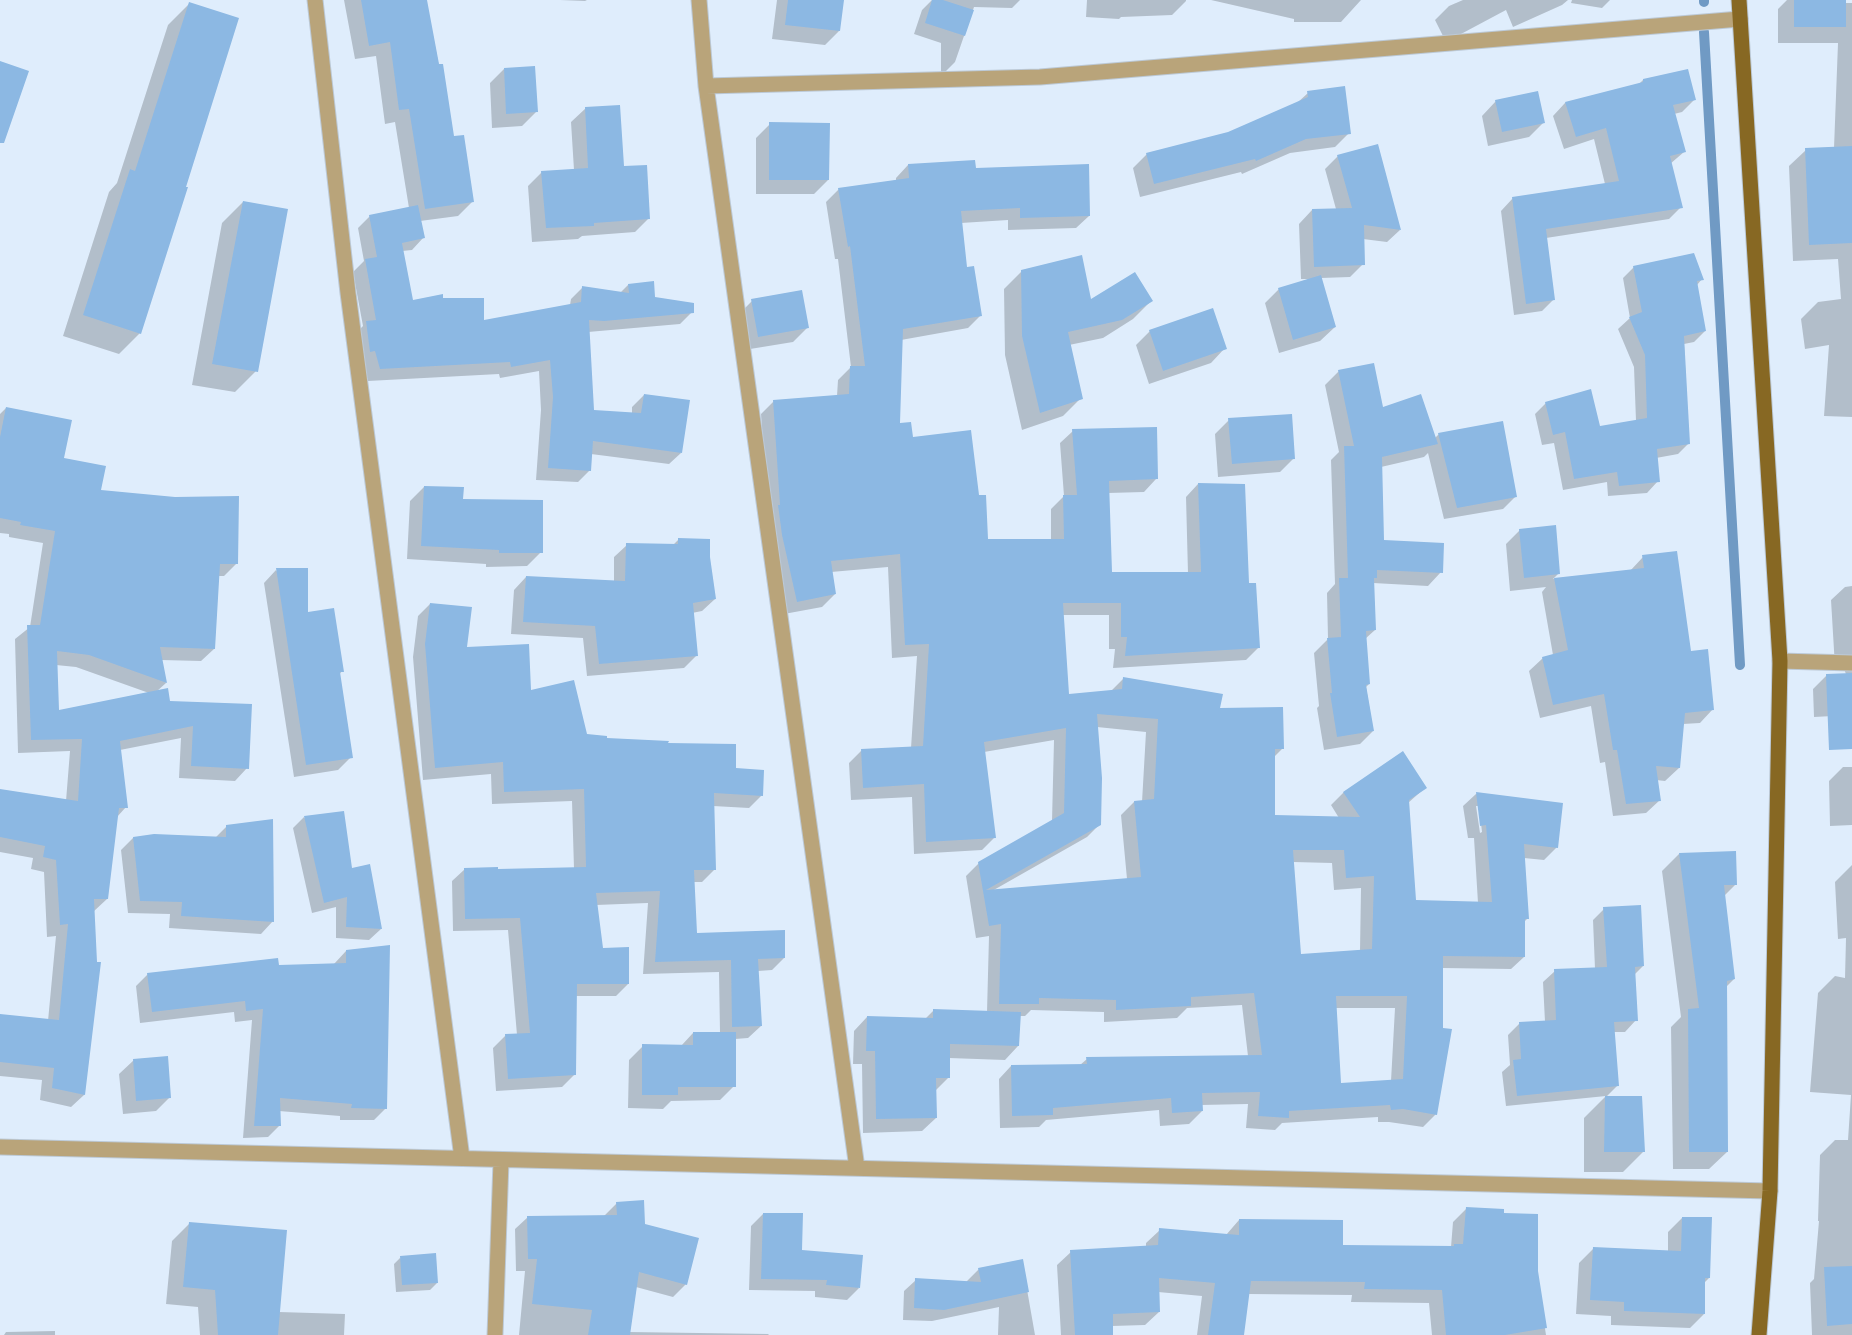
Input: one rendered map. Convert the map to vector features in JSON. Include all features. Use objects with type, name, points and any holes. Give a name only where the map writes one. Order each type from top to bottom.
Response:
[{"type":"main road","points":[[1739,0],[1780,661],[1770,1191],[1759,1335]]},
{"type":"street","points":[[315,0],[350,303],[462,1158]]},
{"type":"street","points":[[698,0],[706,86],[857,1168]]},
{"type":"street","points":[[706,86],[1040,77],[1740,19]]},
{"type":"street","points":[[1780,661],[1852,662]]},
{"type":"street","points":[[0,1147],[462,1158],[501,1161],[1770,1191]]},
{"type":"street","points":[[495,1335],[501,1161]]},
{"type":"building","points":[[361,0],[427,0],[439,64],[443,64],[454,136],[464,135],[474,202],[425,209],[409,109],[399,110],[390,42],[369,46]]},
{"type":"building","points":[[788,0],[844,0],[840,31],[785,25]]},
{"type":"building","points":[[932,0],[943,0],[974,10],[965,36],[925,23]]},
{"type":"building","points":[[1794,0],[1846,0],[1846,27],[1794,27]]},
{"type":"building","points":[[189,2],[239,18],[141,334],[83,315],[130,169],[135,171]]},
{"type":"building","points":[[0,61],[29,71],[4,143],[0,143]]},
{"type":"building","points":[[535,66],[538,112],[506,114],[504,68]]},
{"type":"building","points":[[1688,69],[1696,100],[1673,105],[1686,152],[1670,156],[1683,208],[1546,229],[1555,300],[1526,304],[1512,197],[1619,181],[1606,128],[1576,137],[1565,102],[1643,82],[1643,79]]},
{"type":"building","points":[[1345,86],[1351,134],[1306,139],[1256,161],[1255,159],[1154,184],[1146,153],[1228,132],[1308,97],[1307,91]]},
{"type":"building","points":[[1538,91],[1545,123],[1502,132],[1495,100]]},
{"type":"building","points":[[620,105],[624,166],[647,165],[650,219],[594,223],[594,226],[546,228],[541,171],[588,168],[585,107]]},
{"type":"building","points":[[769,122],[830,123],[829,180],[769,180]]},
{"type":"building","points":[[1378,144],[1401,230],[1364,225],[1365,265],[1314,267],[1312,209],[1352,208],[1337,155]]},
{"type":"building","points":[[1852,146],[1852,243],[1809,245],[1805,148]]},
{"type":"building","points":[[975,160],[976,168],[1089,164],[1090,216],[1020,218],[1020,208],[961,211],[967,267],[974,266],[982,316],[903,329],[900,423],[911,422],[913,437],[971,430],[979,495],[986,495],[988,539],[1064,539],[1063,495],[1077,495],[1072,429],[1157,427],[1158,479],[1109,481],[1112,572],[1201,572],[1198,483],[1245,484],[1249,583],[1256,583],[1260,648],[1125,656],[1127,637],[1121,637],[1121,603],[1063,603],[1069,694],[1122,689],[1123,677],[1223,694],[1220,708],[1283,707],[1284,749],[1275,749],[1275,815],[1360,817],[1343,792],[1403,751],[1427,788],[1409,800],[1416,900],[1492,902],[1486,825],[1480,826],[1476,792],[1563,803],[1558,848],[1524,844],[1529,919],[1525,919],[1525,957],[1443,956],[1443,1028],[1452,1029],[1437,1115],[1403,1109],[1391,1110],[1390,1105],[1289,1111],[1289,1118],[1258,1116],[1260,1092],[1202,1093],[1203,1111],[1172,1113],[1171,1098],[1053,1108],[1053,1115],[1012,1116],[1011,1065],[1087,1064],[1086,1057],[1262,1055],[1254,993],[1191,997],[1191,1006],[1116,1010],[1116,1000],[1039,998],[1039,1004],[999,1004],[1001,924],[989,926],[978,862],[1064,813],[1066,728],[984,742],[996,838],[926,842],[924,784],[863,788],[861,749],[923,746],[929,644],[905,645],[900,554],[831,561],[836,594],[797,602],[782,535],[778,505],[780,505],[773,400],[849,394],[850,366],[865,366],[850,246],[848,247],[838,188],[909,178],[908,164]],"holes":[[[1097,714],[1158,719],[1154,799],[1134,801],[1141,877],[986,890],[1101,825],[1102,778]],[[1293,850],[1344,850],[1346,878],[1374,876],[1372,949],[1301,954]],[[1336,996],[1407,996],[1403,1079],[1341,1083]]]},
{"type":"building","points":[[243,201],[288,209],[258,372],[212,364]]},
{"type":"building","points":[[418,205],[425,238],[402,243],[413,300],[443,294],[443,298],[484,298],[484,320],[581,302],[582,286],[629,293],[628,284],[654,281],[655,297],[694,303],[694,313],[604,321],[589,320],[594,410],[641,413],[644,394],[690,400],[682,453],[593,441],[591,471],[548,468],[553,397],[550,360],[511,367],[510,362],[380,369],[375,351],[370,352],[366,321],[376,320],[365,259],[377,257],[369,215]]},
{"type":"building","points":[[1694,253],[1704,280],[1697,281],[1706,331],[1684,336],[1690,444],[1657,449],[1660,482],[1619,486],[1617,472],[1574,479],[1565,432],[1553,435],[1545,402],[1591,389],[1600,426],[1647,418],[1645,355],[1629,317],[1642,312],[1633,266]]},
{"type":"building","points":[[1082,255],[1091,299],[1135,272],[1153,301],[1122,320],[1068,332],[1083,399],[1040,413],[1022,336],[1021,270]]},
{"type":"building","points":[[1321,275],[1336,327],[1293,340],[1278,288]]},
{"type":"building","points":[[802,290],[809,328],[758,337],[751,299]]},
{"type":"building","points":[[1213,308],[1227,349],[1163,371],[1149,330]]},
{"type":"building","points":[[1374,363],[1383,407],[1421,394],[1438,444],[1382,457],[1384,540],[1444,543],[1443,573],[1377,570],[1377,578],[1374,578],[1376,630],[1366,631],[1370,684],[1366,685],[1374,731],[1337,737],[1330,693],[1332,693],[1327,638],[1341,637],[1339,578],[1348,578],[1344,446],[1354,446],[1338,370]]},
{"type":"building","points":[[6,407],[72,420],[64,458],[106,466],[101,490],[175,497],[239,496],[238,564],[220,564],[215,649],[160,647],[167,683],[89,655],[57,651],[59,710],[168,688],[170,701],[252,704],[249,769],[191,766],[193,726],[120,741],[128,808],[119,808],[108,899],[94,899],[97,962],[101,962],[85,1095],[52,1088],[54,1068],[0,1062],[0,1014],[59,1020],[68,924],[60,925],[56,860],[43,857],[45,846],[0,837],[0,789],[78,801],[82,739],[31,740],[27,625],[40,625],[55,531],[20,525],[21,522],[0,518],[0,437]]},
{"type":"building","points":[[1292,414],[1295,459],[1232,464],[1228,418]]},
{"type":"building","points":[[1503,421],[1517,497],[1457,508],[1438,433]]},
{"type":"building","points":[[424,486],[464,487],[463,499],[543,500],[543,553],[499,553],[499,550],[421,546]]},
{"type":"building","points":[[1556,525],[1560,574],[1524,578],[1519,529]]},
{"type":"building","points":[[678,538],[710,539],[710,557],[716,599],[693,603],[698,656],[599,664],[595,626],[523,622],[526,576],[625,581],[626,543],[678,544]]},
{"type":"building","points":[[1677,551],[1691,651],[1708,649],[1714,710],[1685,713],[1680,768],[1656,766],[1661,801],[1626,804],[1617,750],[1613,750],[1604,694],[1553,705],[1542,657],[1568,650],[1554,578],[1644,568],[1642,555]]},
{"type":"building","points":[[276,568],[308,568],[308,612],[334,608],[344,672],[340,672],[353,758],[306,765]]},
{"type":"building","points":[[430,603],[472,607],[467,647],[529,644],[531,690],[574,680],[587,734],[607,736],[607,738],[669,741],[668,743],[736,744],[736,768],[764,770],[763,796],[714,793],[716,870],[694,870],[697,933],[785,930],[785,958],[758,959],[762,1026],[732,1027],[731,960],[655,962],[660,891],[596,893],[603,948],[629,947],[629,984],[577,984],[576,1075],[508,1079],[505,1034],[530,1033],[520,918],[465,919],[464,868],[586,867],[584,789],[504,792],[503,762],[435,768],[425,644]]},
{"type":"building","points":[[1852,673],[1852,749],[1829,750],[1826,674]]},
{"type":"building","points":[[344,811],[352,868],[370,864],[382,929],[346,927],[347,897],[324,903],[304,816]]},
{"type":"building","points":[[273,819],[274,922],[181,916],[182,902],[140,901],[133,837],[154,834],[226,837],[226,825]]},
{"type":"building","points":[[1736,851],[1737,885],[1724,885],[1735,979],[1727,981],[1728,1152],[1689,1152],[1688,1009],[1699,1008],[1679,853]]},
{"type":"building","points":[[1641,905],[1644,966],[1635,967],[1638,1021],[1614,1022],[1619,1086],[1517,1096],[1513,1060],[1521,1059],[1519,1022],[1556,1020],[1554,969],[1607,967],[1603,907]]},
{"type":"building","points":[[390,945],[387,1109],[351,1108],[352,1104],[280,1098],[281,1126],[254,1126],[263,1009],[246,1011],[245,1001],[152,1012],[147,973],[278,958],[279,965],[346,963],[346,950]]},
{"type":"building","points":[[933,1009],[1021,1012],[1019,1046],[950,1044],[950,1078],[936,1078],[937,1118],[876,1119],[875,1051],[866,1051],[867,1016],[933,1018]]},
{"type":"building","points":[[693,1032],[736,1032],[736,1087],[678,1087],[678,1095],[642,1095],[642,1044],[693,1045]]},
{"type":"building","points":[[168,1056],[171,1098],[136,1101],[133,1059]]},
{"type":"building","points":[[1605,1096],[1642,1096],[1645,1152],[1604,1152]]},
{"type":"building","points":[[644,1200],[645,1224],[699,1238],[687,1285],[639,1272],[630,1335],[588,1335],[592,1310],[532,1304],[537,1259],[528,1259],[527,1216],[617,1215],[616,1202]]},
{"type":"building","points":[[1466,1207],[1504,1209],[1504,1213],[1538,1214],[1538,1271],[1547,1328],[1505,1335],[1446,1335],[1442,1290],[1364,1289],[1365,1282],[1251,1281],[1244,1335],[1208,1335],[1215,1283],[1159,1278],[1160,1312],[1113,1314],[1113,1335],[1075,1335],[1070,1250],[1158,1245],[1159,1228],[1239,1235],[1239,1219],[1343,1220],[1343,1245],[1454,1246],[1454,1244],[1463,1244]]},
{"type":"building","points":[[763,1213],[803,1213],[802,1250],[863,1255],[860,1288],[826,1285],[827,1280],[761,1279]]},
{"type":"building","points":[[1682,1217],[1712,1217],[1710,1278],[1705,1278],[1705,1314],[1624,1311],[1624,1302],[1590,1300],[1593,1247],[1681,1251]]},
{"type":"building","points":[[189,1222],[287,1230],[278,1335],[218,1335],[215,1290],[183,1287]]},
{"type":"building","points":[[436,1253],[438,1283],[402,1285],[400,1256]]},
{"type":"building","points":[[1023,1259],[1029,1292],[944,1310],[914,1308],[915,1278],[981,1282],[978,1268]]},
{"type":"building","points":[[1852,1266],[1852,1324],[1827,1326],[1824,1267]]},
{"type":"waterway","points":[[1704,32],[1740,665]]}]
